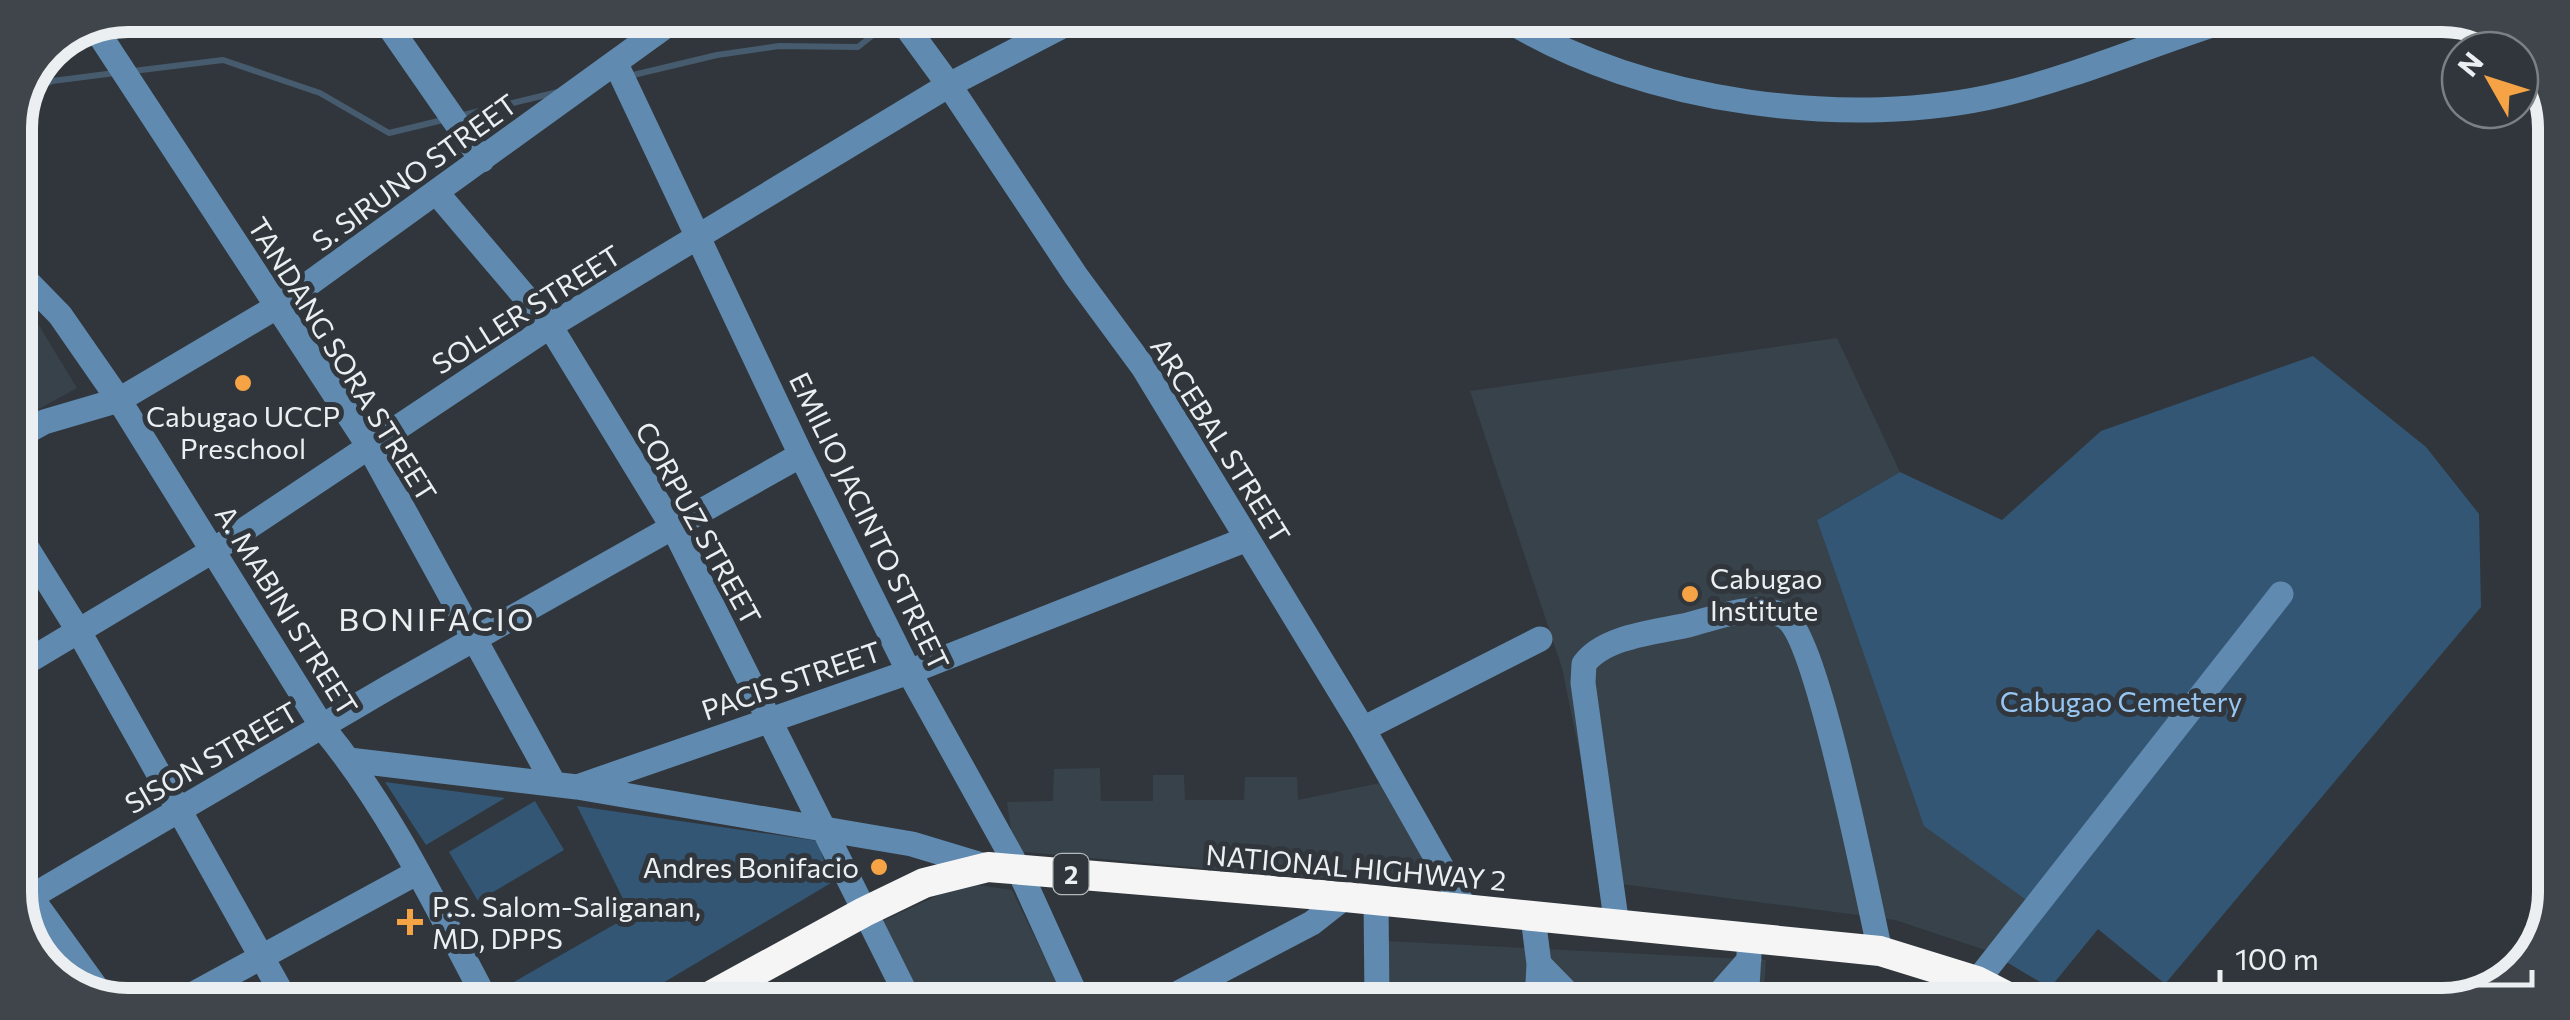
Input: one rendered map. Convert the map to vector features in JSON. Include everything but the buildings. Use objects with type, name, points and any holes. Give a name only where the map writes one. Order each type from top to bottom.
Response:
[{"type":"highway","name":"NATIONAL HIGHWAY 2","points":[[726,988],[924,883],[988,867],[1360,898],[1617,926],[1749,949],[1880,951],[1991,988]]},
{"type":"street","points":[[393,32],[482,160]]},
{"type":"street","name":"S. SIRUNO STREET","points":[[32,428],[120,400],[278,306],[616,64],[652,32]]},
{"type":"street","name":"ARCEBAL STREET","points":[[910,32],[1076,276],[1144,367],[1466,910]]},
{"type":"street","name":"SOLLER STREET","points":[[33,658],[214,550],[550,326],[950,85],[1051,32]]},
{"type":"street","points":[[1531,32],[1572,53],[1670,87],[1858,112],[2003,94],[2191,32]]},
{"type":"street","name":"TANDANG SORA STREET","points":[[101,37],[368,445],[476,640],[565,785]]},
{"type":"street","name":"EMILIO JACINTO STREET","points":[[616,64],[801,455],[909,672],[1019,870],[1073,988]]},
{"type":"street","name":"CORPUZ STREET","points":[[436,192],[550,326],[674,529],[903,988]]},
{"type":"street","name":"A. MABINI STREET","points":[[32,287],[60,315],[120,400],[323,728],[349,760],[418,872],[480,988]]},
{"type":"street","name":"SISON STREET","points":[[33,896],[389,687],[801,455]]},
{"type":"street","name":"PACIS STREET","points":[[565,785],[909,672],[1247,539]]},
{"type":"street","points":[[33,557],[78,630],[279,988]]},
{"type":"street","points":[[1976,980],[2280,594]]},
{"type":"street","points":[[1617,926],[1582,683],[1584,664],[1600,650],[1633,638],[1762,610],[1785,617],[1794,625],[1819,691],[1880,951]]},
{"type":"street","points":[[1362,730],[1540,639]]},
{"type":"street","points":[[349,760],[565,785],[912,844],[988,867]]},
{"type":"street","points":[[205,988],[418,872]]},
{"type":"street","points":[[1188,988],[1360,898],[1374,988]]},
{"type":"street","points":[[36,915],[88,979]]},
{"type":"street","points":[[1533,917],[1537,988]]},
{"type":"street","points":[[1722,988],[1749,949]]},
{"type":"street","points":[[1747,988],[1749,949]]},
{"type":"street","points":[[1538,964],[1562,988]]},
{"type":"shaded area","points":[[32,314],[77,388],[32,412]]},
{"type":"shaded area","name":"Cabugao Institute","points":[[1837,338],[1900,472],[1818,519],[2030,902],[1988,951],[1895,920],[1606,882],[1562,668],[1470,391]]},
{"type":"shaded area","points":[[1100,768],[1101,801],[1153,801],[1153,775],[1184,775],[1185,800],[1244,800],[1245,777],[1297,777],[1298,800],[1389,781],[1445,881],[1301,877],[1014,851],[1007,802],[1053,801],[1054,769]]},
{"type":"shaded area","points":[[964,883],[1012,890],[1059,988],[914,988],[883,921]]},
{"type":"shaded area","points":[[1386,941],[1766,960],[1764,988],[1382,988]]},
{"type":"green space","name":"Cabugao Cemetery","points":[[2313,356],[2426,447],[2479,514],[2481,607],[2165,984],[2098,929],[2050,988],[1988,951],[2029,902],[1924,826],[1817,520],[1900,472],[2002,520],[2101,431]]},
{"type":"green space","points":[[385,782],[505,798],[426,845]]},
{"type":"green space","points":[[535,801],[564,850],[478,901],[449,852]]},
{"type":"green space","points":[[577,806],[818,841],[831,883],[654,988],[515,988],[512,983],[631,915]]},
{"type":"waterway","points":[[629,76],[717,55],[779,46],[858,47],[877,32]]},
{"type":"waterway","points":[[133,71],[223,60],[320,93],[389,133],[447,119]]},
{"type":"waterway","points":[[43,85],[115,73]]},
{"type":"waterway","points":[[459,116],[558,92]]},
{"type":"place","name":"Cabugao UCCP Preschool","points":[[243,383]]},
{"type":"place","name":"Cabugao Institute","points":[[1690,594]]},
{"type":"place","name":"Andres Bonifacio","points":[[879,867]]},
{"type":"place","name":"P.S. Salom-Saliganan, MD, DPPS","points":[[410,922]]},
{"type":"district","name":"BONIFACIO","points":[[437,618]]}]
